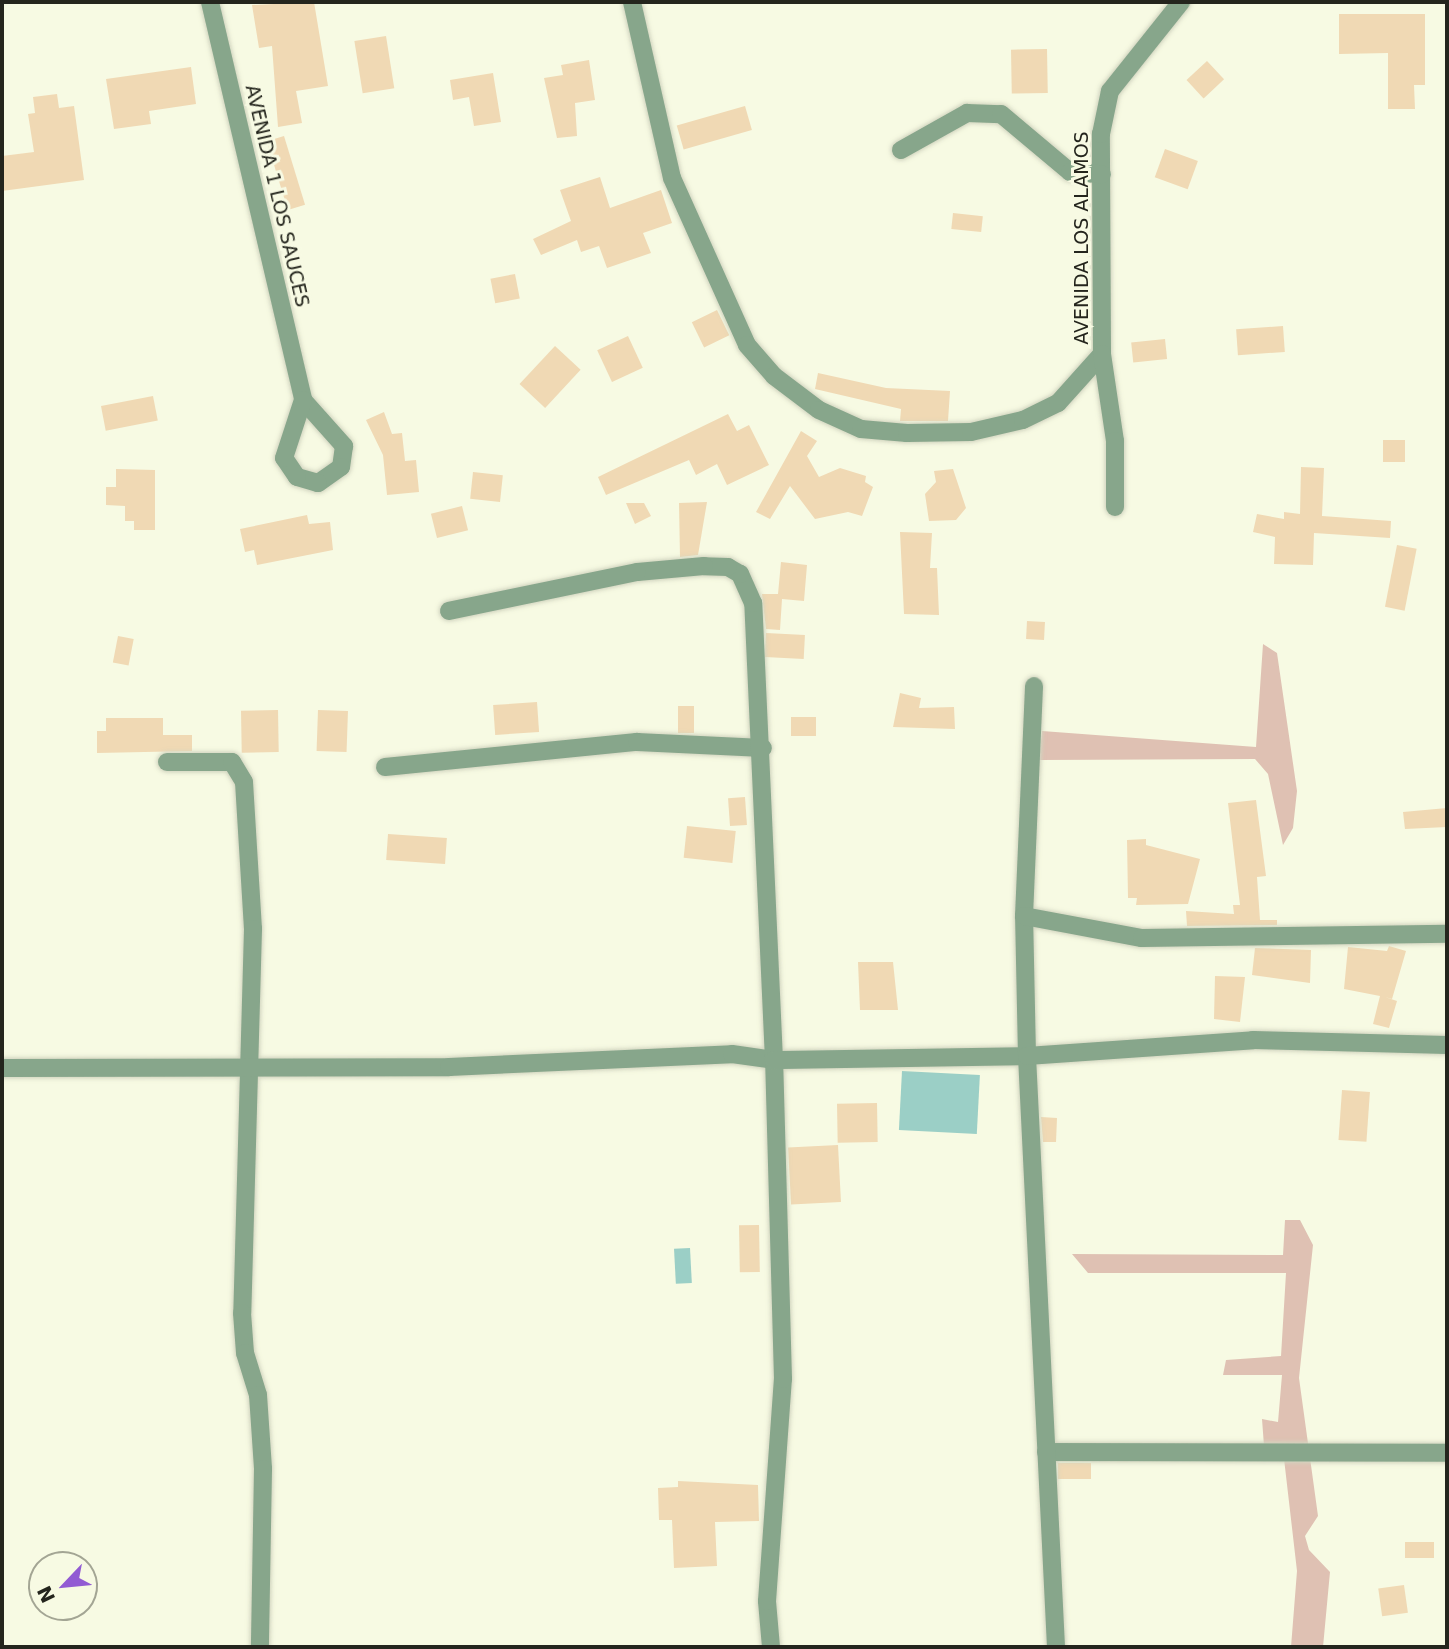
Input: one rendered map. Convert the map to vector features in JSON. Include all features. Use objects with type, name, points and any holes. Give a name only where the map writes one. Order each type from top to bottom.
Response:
[{"type":"street","name":"AVENIDA 1 LOS SAUCES","points":[[210,2],[303,400],[344,446],[341,467],[318,483],[297,477],[284,458],[303,400]]},
{"type":"street","name":"AVENIDA LOS ALAMOS","points":[[632,2],[672,178],[747,345],[774,376],[810,403],[861,429],[971,432],[1023,420],[1058,403],[1102,354],[1101,174],[1110,91],[1181,2]]},
{"type":"street","points":[[901,150],[967,113],[1001,114],[1070,172],[1101,174]]},
{"type":"street","points":[[1102,354],[1115,441],[1115,507]]},
{"type":"street","points":[[449,611],[637,572],[728,567],[740,574],[753,603],[763,748],[783,1379],[767,1601],[771,1647]]},
{"type":"street","points":[[1034,686],[1024,916],[1027,1056],[1056,1647]]},
{"type":"street","points":[[385,768],[637,743],[763,748]]},
{"type":"street","points":[[167,762],[222,760],[241,769],[253,929],[242,1313],[245,1353],[258,1395],[263,1469],[260,1647]]},
{"type":"street","points":[[1024,916],[1085,932],[1142,938],[1447,934]]},
{"type":"street","points":[[2,1068],[251,1069],[733,1054],[774,1060],[1027,1056],[1253,1040],[1447,1045]]},
{"type":"street","points":[[1046,1452],[1447,1453]]},
{"type":"shaded area","points":[[1263,644],[1277,653],[1297,791],[1293,828],[1283,845],[1268,774],[1255,759],[1039,760],[1042,731],[1256,747]]},
{"type":"shaded area","points":[[1285,1220],[1300,1220],[1313,1245],[1299,1378],[1318,1516],[1305,1536],[1309,1550],[1330,1572],[1323,1647],[1291,1647],[1297,1571],[1283,1450],[1264,1446],[1262,1419],[1278,1422],[1282,1375],[1223,1375],[1226,1360],[1281,1356],[1286,1273],[1088,1273],[1072,1254],[1283,1255]]},
{"type":"water","points":[[902,1071],[980,1075],[977,1134],[899,1130]]},
{"type":"water","points":[[690,1248],[692,1283],[676,1284],[674,1249]]},
{"type":"building","points":[[314,2],[328,86],[296,91],[302,123],[278,127],[272,46],[259,48],[252,5]]},
{"type":"building","points":[[1339,14],[1425,14],[1425,85],[1414,85],[1415,109],[1388,109],[1388,53],[1339,54]]},
{"type":"building","points":[[386,36],[394,88],[363,93],[354,41]]},
{"type":"building","points":[[1047,49],[1048,93],[1012,94],[1011,50]]},
{"type":"building","points":[[589,60],[595,100],[575,103],[577,136],[557,138],[544,78],[563,75],[561,65]]},
{"type":"building","points":[[1207,61],[1224,79],[1204,98],[1187,80]]},
{"type":"building","points":[[191,67],[196,104],[149,111],[151,124],[114,129],[106,79]]},
{"type":"building","points":[[493,73],[501,122],[474,126],[469,97],[453,100],[450,80]]},
{"type":"building","points":[[57,94],[59,108],[74,106],[84,180],[2,191],[2,156],[34,152],[28,114],[35,113],[33,97]]},
{"type":"building","points":[[745,106],[752,130],[684,150],[677,126]]},
{"type":"building","points":[[284,136],[305,205],[288,210],[267,141]]},
{"type":"building","points":[[1165,149],[1198,161],[1188,189],[1155,177]]},
{"type":"building","points":[[600,177],[610,208],[661,190],[672,223],[643,233],[651,253],[607,268],[599,246],[581,252],[577,240],[541,255],[533,239],[571,221],[560,190]]},
{"type":"building","points":[[953,213],[983,216],[981,232],[951,229]]},
{"type":"building","points":[[515,274],[520,299],[495,303],[490,279]]},
{"type":"building","points":[[717,310],[729,335],[704,347],[692,322]]},
{"type":"building","points":[[1283,326],[1285,352],[1238,355],[1236,329]]},
{"type":"building","points":[[628,336],[643,368],[612,382],[597,350]]},
{"type":"building","points":[[1165,339],[1167,359],[1133,362],[1131,343]]},
{"type":"building","points":[[555,346],[581,370],[545,408],[520,384]]},
{"type":"building","points":[[818,373],[886,388],[950,391],[948,421],[900,421],[901,409],[815,389]]},
{"type":"building","points":[[153,396],[158,421],[106,431],[101,406]]},
{"type":"building","points":[[384,412],[392,434],[402,433],[405,461],[416,460],[419,492],[387,495],[383,455],[366,420]]},
{"type":"building","points":[[728,414],[737,431],[749,425],[769,465],[727,485],[717,464],[696,475],[689,460],[606,495],[598,477]]},
{"type":"building","points":[[801,431],[817,441],[807,456],[819,477],[840,468],[866,476],[865,482],[873,487],[862,516],[848,512],[815,519],[790,486],[770,519],[756,512]]},
{"type":"building","points":[[1383,440],[1405,440],[1405,462],[1383,462]]},
{"type":"building","points":[[1301,467],[1324,468],[1322,516],[1391,521],[1390,538],[1314,533],[1313,565],[1274,564],[1275,537],[1253,532],[1257,514],[1284,519],[1284,512],[1300,514]]},
{"type":"building","points":[[116,469],[155,470],[155,530],[134,530],[134,521],[125,521],[125,506],[106,505],[106,487],[116,487]]},
{"type":"building","points":[[953,469],[966,508],[956,520],[929,521],[925,494],[936,482],[934,471]]},
{"type":"building","points":[[473,472],[503,475],[500,502],[470,499]]},
{"type":"building","points":[[707,502],[698,555],[680,557],[679,503]]},
{"type":"building","points":[[626,503],[644,503],[651,516],[635,524]]},
{"type":"building","points":[[462,506],[468,530],[437,538],[431,514]]},
{"type":"building","points":[[307,515],[309,524],[330,522],[333,550],[257,565],[254,550],[245,552],[240,529]]},
{"type":"building","points":[[900,532],[932,533],[930,568],[937,568],[939,615],[904,614]]},
{"type":"building","points":[[1397,545],[1417,549],[1405,611],[1385,607]]},
{"type":"building","points":[[781,562],[807,565],[804,601],[782,599],[780,630],[766,629],[762,594],[778,594]]},
{"type":"building","points":[[1027,621],[1045,622],[1044,640],[1026,639]]},
{"type":"building","points":[[766,633],[805,635],[804,659],[765,657]]},
{"type":"building","points":[[118,636],[134,639],[129,666],[113,663]]},
{"type":"building","points":[[900,693],[921,698],[919,708],[954,707],[955,729],[893,727]]},
{"type":"building","points":[[537,702],[539,732],[495,735],[493,705]]},
{"type":"building","points":[[678,706],[694,706],[694,733],[678,733]]},
{"type":"building","points":[[278,710],[279,752],[242,753],[241,711]]},
{"type":"building","points":[[318,710],[348,711],[347,752],[317,751]]},
{"type":"building","points":[[791,717],[816,717],[816,736],[791,736]]},
{"type":"building","points":[[106,718],[163,718],[163,735],[192,735],[192,751],[97,753],[97,731],[106,731]]},
{"type":"building","points":[[745,797],[747,825],[730,826],[728,798]]},
{"type":"building","points":[[1256,800],[1266,876],[1257,877],[1260,920],[1277,920],[1277,925],[1187,926],[1186,911],[1234,914],[1233,905],[1240,905],[1228,803]]},
{"type":"building","points":[[1447,808],[1447,827],[1405,829],[1403,812]]},
{"type":"building","points":[[687,826],[736,831],[732,863],[684,858]]},
{"type":"building","points":[[388,834],[447,838],[445,864],[386,860]]},
{"type":"building","points":[[1146,839],[1146,845],[1200,859],[1188,904],[1136,905],[1137,898],[1128,898],[1127,840]]},
{"type":"building","points":[[1389,946],[1406,951],[1392,999],[1385,997],[1397,1001],[1389,1028],[1373,1024],[1380,996],[1344,989],[1348,947],[1387,951]]},
{"type":"building","points":[[1255,948],[1311,950],[1310,983],[1252,975]]},
{"type":"building","points":[[858,962],[893,962],[898,1010],[860,1010]]},
{"type":"building","points":[[1215,976],[1245,977],[1240,1022],[1214,1019]]},
{"type":"building","points":[[1342,1090],[1370,1092],[1366,1142],[1339,1140]]},
{"type":"building","points":[[877,1103],[878,1142],[838,1143],[837,1104]]},
{"type":"building","points":[[1041,1117],[1057,1118],[1056,1142],[1043,1142]]},
{"type":"building","points":[[838,1145],[841,1202],[791,1205],[788,1148]]},
{"type":"building","points":[[739,1225],[759,1225],[760,1272],[740,1272]]},
{"type":"building","points":[[1058,1463],[1091,1463],[1091,1479],[1058,1479]]},
{"type":"building","points":[[678,1481],[758,1485],[759,1521],[715,1522],[717,1566],[674,1568],[672,1520],[659,1520],[658,1488],[678,1487]]},
{"type":"building","points":[[1405,1542],[1434,1542],[1434,1558],[1405,1558]]},
{"type":"building","points":[[1404,1585],[1408,1613],[1382,1616],[1378,1589]]}]
